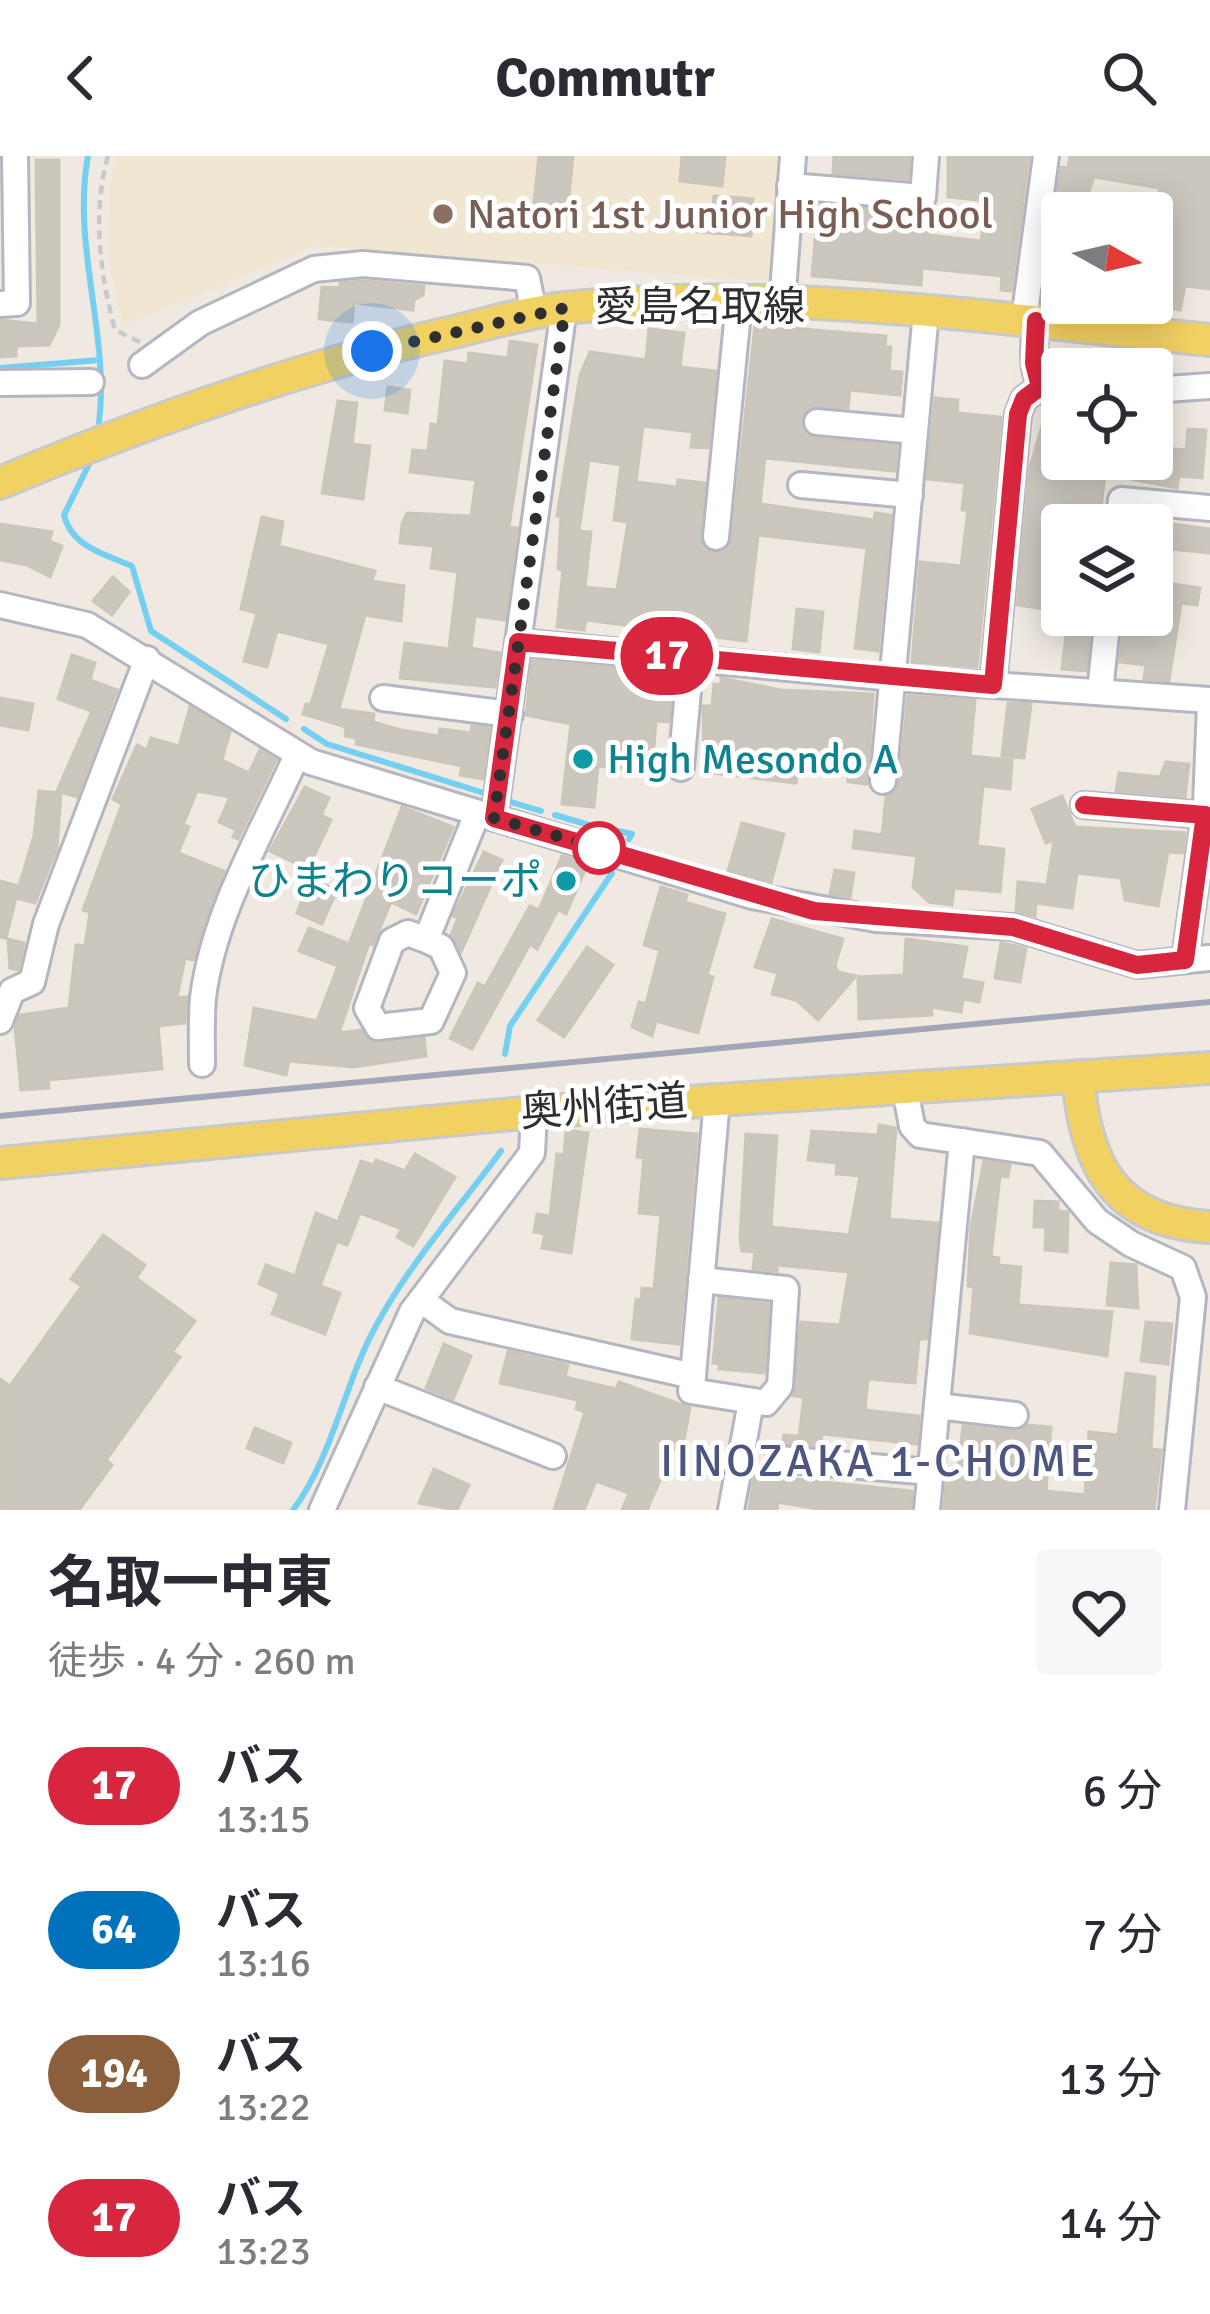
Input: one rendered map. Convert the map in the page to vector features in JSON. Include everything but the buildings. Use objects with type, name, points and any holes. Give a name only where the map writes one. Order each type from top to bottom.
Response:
[{"type":"main road","name":"愛島名取線","points":[[0,483],[124,434],[372,351],[549,311],[739,302],[1030,320],[1210,340]]},
{"type":"main road","name":"奥州街道","points":[[0,1163],[534,1112],[1210,1068]]},
{"type":"main road","points":[[1078,1076],[1086,1145],[1098,1171],[1144,1210],[1172,1222],[1210,1227]]},
{"type":"street","points":[[0,304],[17,303],[8,210],[15,156]]},
{"type":"street","points":[[782,304],[793,156]]},
{"type":"street","points":[[790,187],[923,197],[926,156]]},
{"type":"street","points":[[993,685],[1018,414],[1024,399],[1040,387],[1030,320],[1046,156]]},
{"type":"street","points":[[152,359],[200,323],[314,269],[363,264],[527,278],[549,311],[510,714],[485,816],[426,940]]},
{"type":"street","points":[[716,537],[739,302]]},
{"type":"street","points":[[884,781],[926,312]]},
{"type":"street","points":[[0,383],[91,382]]},
{"type":"street","points":[[1173,389],[1210,386]]},
{"type":"street","points":[[817,422],[916,431]]},
{"type":"street","points":[[801,484],[910,495]]},
{"type":"street","points":[[1121,504],[1121,500],[1166,504]]},
{"type":"street","points":[[1173,505],[1210,508]]},
{"type":"street","points":[[0,605],[87,625],[297,755],[370,784],[814,911],[1013,927],[1137,965],[1197,959],[1210,702],[518,642]]},
{"type":"street","points":[[1100,692],[1106,636]]},
{"type":"street","points":[[681,768],[691,658]]},
{"type":"street","points":[[0,1021],[12,991],[32,982],[46,924],[147,659]]},
{"type":"street","points":[[382,698],[510,714]]},
{"type":"street","points":[[202,1064],[203,997],[214,953],[237,887],[297,755]]},
{"type":"street","points":[[1084,805],[1205,815]]},
{"type":"street","points":[[905,1089],[908,1114],[920,1135],[1040,1153],[1097,1221],[1131,1244],[1183,1268],[1193,1297],[1197,1401],[1172,1510]]},
{"type":"street","points":[[701,1280],[785,1289],[780,1386],[766,1403],[691,1391],[717,1099]]},
{"type":"street","points":[[322,1510],[421,1300],[532,1154],[534,1112]]},
{"type":"street","points":[[927,1510],[962,1141]]},
{"type":"street","points":[[421,1300],[450,1321],[692,1376]]},
{"type":"street","points":[[377,1387],[553,1456]]},
{"type":"street","points":[[730,1510],[751,1402]]},
{"type":"street","points":[[937,1406],[1015,1414]]},
{"type":"street","points":[[779,1460],[931,1472]]},
{"type":"path","points":[[108,156],[99,239],[111,317],[115,330],[152,359]]},
{"type":"shaded area","name":"Natori 1st Junior High School","points":[[117,156],[781,156],[770,282],[316,246],[123,325],[109,263],[110,181]]},
{"type":"waterway","points":[[88,156],[84,225],[100,362],[98,430]]},
{"type":"waterway","points":[[0,368],[100,360]]},
{"type":"waterway","points":[[91,460],[64,515],[74,535],[90,548],[132,566],[151,631],[286,719]]},
{"type":"waterway","points":[[304,729],[327,744],[484,793]]},
{"type":"waterway","points":[[508,801],[541,811]]},
{"type":"waterway","points":[[555,815],[589,825]]},
{"type":"waterway","points":[[609,829],[632,834],[629,839]]},
{"type":"waterway","points":[[505,1054],[510,1026],[612,873]]},
{"type":"waterway","points":[[293,1510],[318,1467],[366,1347],[390,1301],[501,1151]]},
{"type":"railway","points":[[0,1116],[1210,1002]]},
{"type":"bus line","name":"17","points":[[1036,321],[1034,374],[1040,387],[1024,399],[1018,414],[993,685],[518,642],[494,818],[814,911],[1013,927],[1137,965],[1185,960],[1205,815],[1084,805]]},
{"type":"place","name":"Natori 1st Junior High School","points":[[443,214]]},
{"type":"place","name":"High Mesondo A","points":[[583,759]]},
{"type":"place","name":"ひまわりコーポ","points":[[566,881]]},
{"type":"district","name":"IINOZAKA 1-CHOME","points":[[879,1461]]},
{"type":"route","points":[[372,351],[565,308],[494,818],[599,848]]}]
